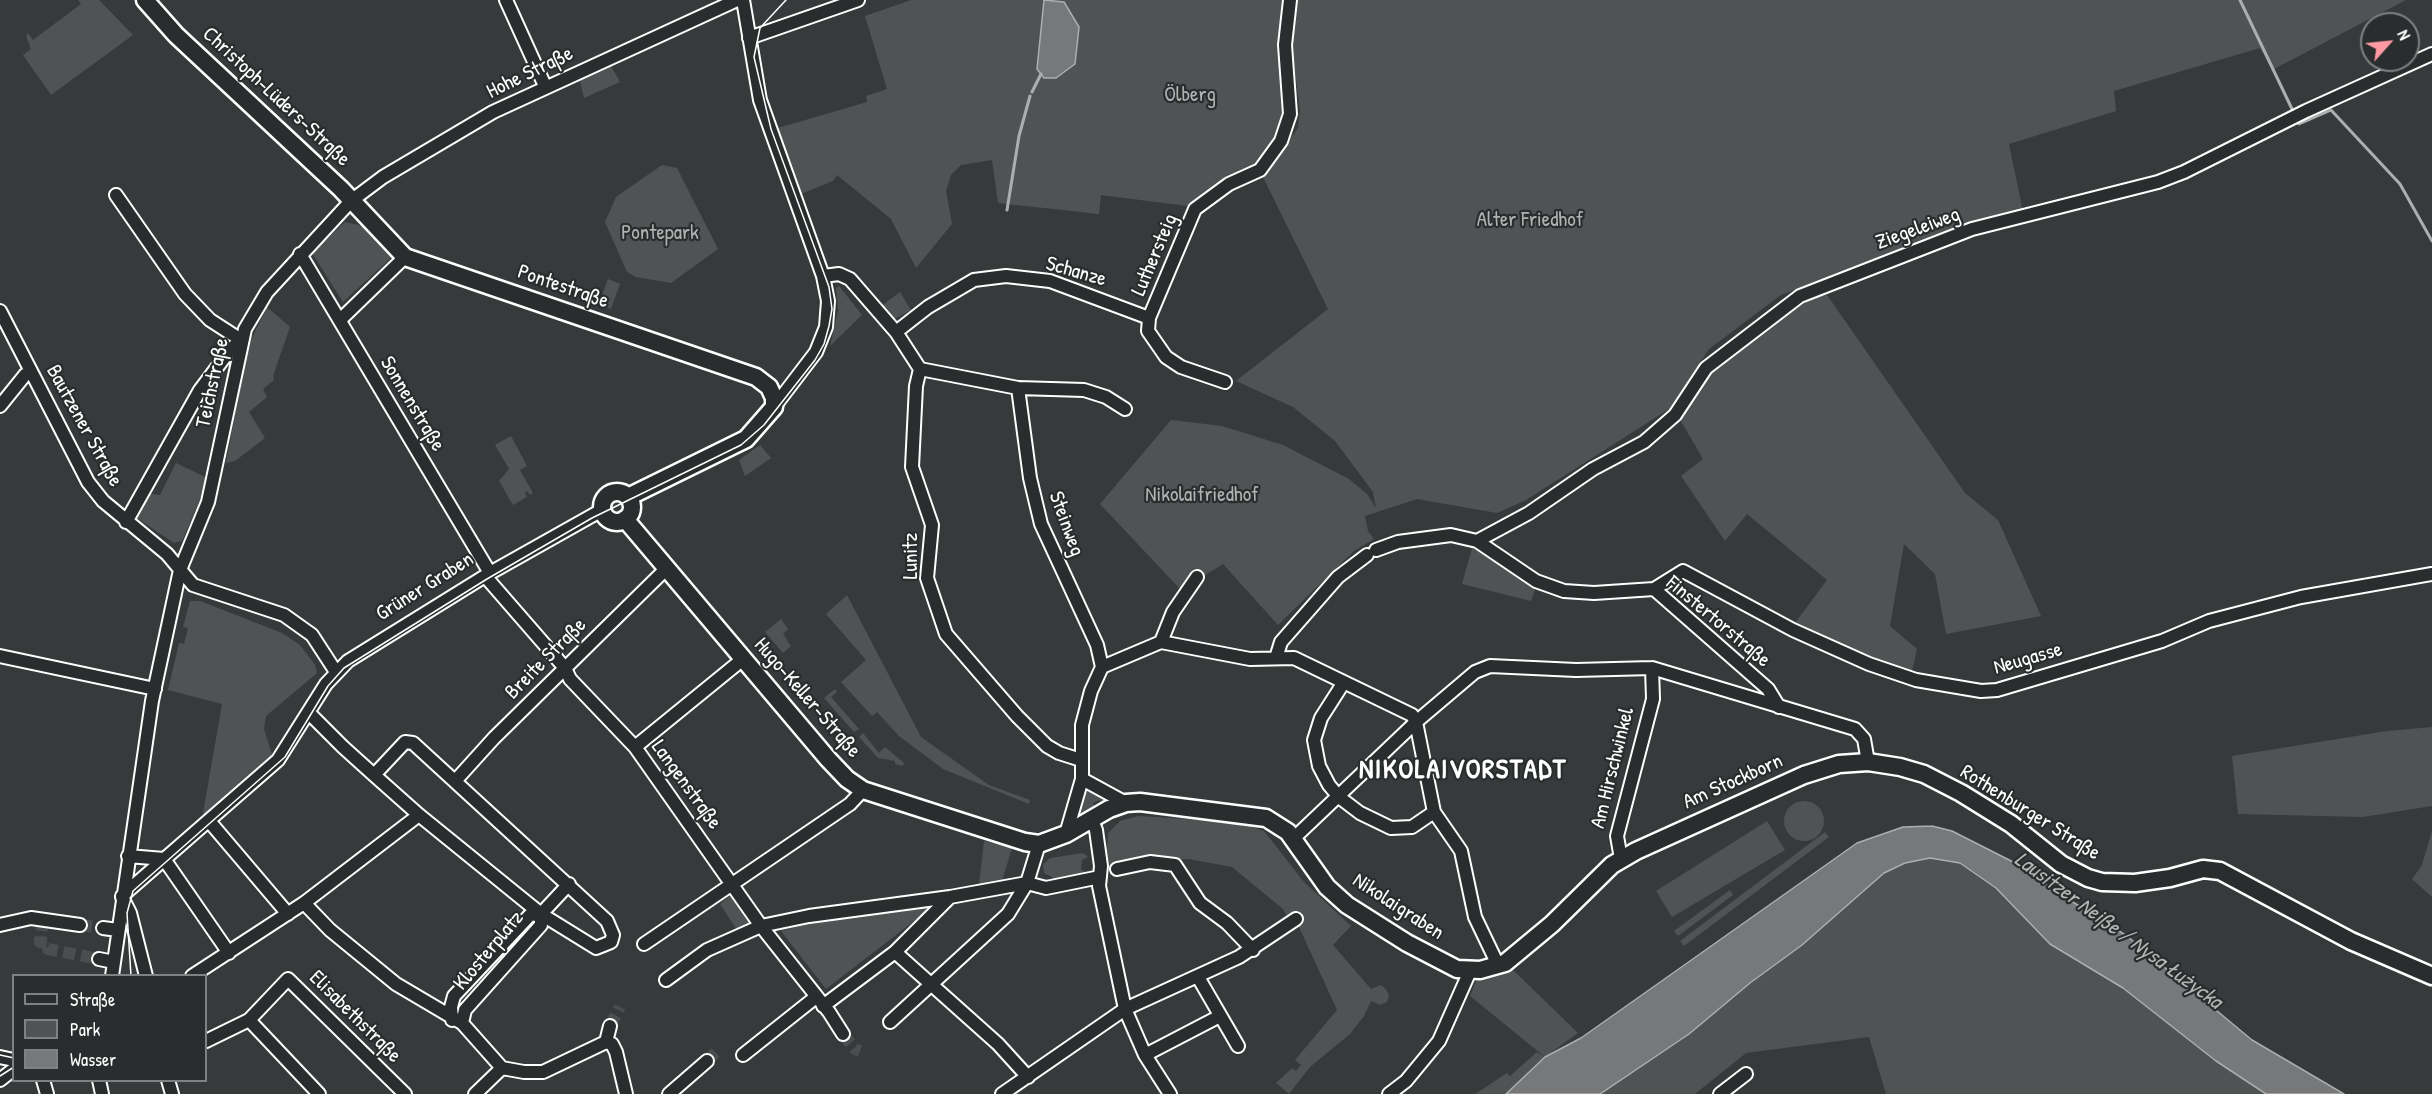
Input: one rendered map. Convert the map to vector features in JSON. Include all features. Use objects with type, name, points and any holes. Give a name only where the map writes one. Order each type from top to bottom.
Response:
[{"type":"street","name":"Christoph-Lüders-Straße","points":[[145,0],[176,35],[351,201]]},
{"type":"street","points":[[506,0],[545,86]]},
{"type":"street","name":"Hohe Straße","points":[[351,201],[383,177],[494,112],[545,86],[736,0]]},
{"type":"street","points":[[628,497],[737,444],[756,430],[773,400],[822,342],[828,309],[823,276],[769,129],[753,70],[743,0]]},
{"type":"street","points":[[749,38],[858,0]]},
{"type":"street","name":"Luthersteig","points":[[1149,318],[1195,209],[1229,184],[1260,170],[1281,141],[1290,114],[1285,45],[1290,0]]},
{"type":"street","name":"Ziegeleiweg","points":[[1477,541],[1529,513],[1593,470],[1644,442],[1675,415],[1706,368],[1800,296],[1972,229],[2158,182],[2184,172],[2306,111],[2432,54]]},
{"type":"street","points":[[116,195],[185,294],[210,320],[241,340],[230,350],[200,390],[126,522]]},
{"type":"street","name":"Teichstraße","points":[[112,974],[128,856],[155,689],[180,570],[208,502],[241,340],[267,292],[351,201]]},
{"type":"street","name":"Pontestraße","points":[[351,201],[405,257],[756,377],[765,382],[773,400]]},
{"type":"street","name":"Sonnenstraße","points":[[300,254],[488,575]]},
{"type":"street","points":[[340,320],[405,257]]},
{"type":"street","points":[[823,276],[844,275],[896,332],[920,369],[1018,388],[1084,390],[1106,397],[1125,409]]},
{"type":"street","name":"Schanze","points":[[896,332],[965,284],[1006,276],[1050,281],[1149,318]]},
{"type":"street","name":"Bautzener Straße","points":[[0,311],[88,482],[103,501],[167,554],[194,585],[284,615],[312,635],[336,672]]},
{"type":"street","points":[[1149,318],[1148,331],[1166,357],[1181,367],[1225,382]]},
{"type":"street","name":"Lunitz","points":[[920,369],[916,386],[912,467],[932,525],[927,578],[946,634],[1017,716],[1047,746],[1059,753],[1081,760]]},
{"type":"street","points":[[0,406],[25,375],[32,371]]},
{"type":"street","name":"Steinweg","points":[[1018,388],[1030,478],[1041,524],[1097,645],[1102,667]]},
{"type":"street","points":[[618,492],[628,497],[631,510],[625,519],[613,521],[602,510],[603,502],[609,495],[618,492]]},
{"type":"street","name":"Grüner Graben","points":[[122,896],[278,760],[336,672],[348,661],[488,575],[602,510]]},
{"type":"street","name":"Hugo-Keller-Straße","points":[[625,519],[743,660],[847,779],[863,790],[1016,840],[1039,844]]},
{"type":"street","name":"Finstertorstraße","points":[[1276,658],[1281,642],[1338,577],[1372,553],[1398,542],[1451,534],[1477,541],[1536,581],[1564,591],[1594,593],[1654,589],[1768,689],[1779,707]]},
{"type":"street","name":"Breite Straße","points":[[456,780],[667,568]]},
{"type":"street","name":"Neugasse","points":[[1654,589],[1683,571],[1793,630],[1849,656],[1916,680],[1982,691],[1997,690],[2162,641],[2220,618],[2301,597],[2432,574]]},
{"type":"street","name":"Langenstraße","points":[[488,575],[565,668],[570,679],[635,747],[733,883],[761,926],[844,1031]]},
{"type":"street","points":[[1161,642],[1173,612],[1197,577]]},
{"type":"street","points":[[1066,834],[1082,779],[1082,725],[1091,691],[1102,667],[1161,642],[1250,659],[1276,658],[1304,661],[1398,708],[1416,722],[1434,812],[1461,851],[1475,917],[1498,965],[1470,971],[1438,1041],[1406,1081],[1389,1094]]},
{"type":"street","points":[[0,656],[155,689]]},
{"type":"street","points":[[635,747],[743,660]]},
{"type":"street","points":[[1293,839],[1416,722],[1475,672],[1490,666],[1576,670],[1652,668],[1855,729],[1864,739],[1868,762]]},
{"type":"street","name":"Am Hirschwinkel","points":[[1498,965],[1543,932],[1597,878],[1621,859],[1617,836],[1653,699],[1652,668]]},
{"type":"street","points":[[1344,682],[1321,718],[1314,740],[1323,776],[1339,797],[1360,813],[1391,828],[1412,826],[1434,812]]},
{"type":"street","points":[[309,713],[374,775],[419,815],[541,914],[596,948],[611,942],[614,935],[607,921],[456,780],[413,743],[407,741],[374,775]]},
{"type":"street","name":"Am Stockborn","points":[[1621,859],[1699,821],[1804,775],[1839,764],[1868,762]]},
{"type":"street","name":"Rothenburger Straße","points":[[1868,762],[1900,767],[1924,774],[2011,824],[2061,864],[2088,878],[2102,882],[2135,883],[2170,878],[2203,869],[2220,871],[2351,941],[2432,976]]},
{"type":"street","name":"Nikolaigraben","points":[[1082,779],[1126,803]]},
{"type":"street","points":[[644,944],[850,804],[863,790]]},
{"type":"street","name":"Nikolaigraben","points":[[1039,844],[1066,834],[1091,818],[1126,803],[1140,802],[1266,818],[1282,826],[1327,886],[1347,905],[1407,944],[1457,969],[1470,971]]},
{"type":"street","points":[[194,974],[304,903],[419,815]]},
{"type":"street","points":[[1091,818],[1106,873],[1106,923],[1125,1009],[1145,1055],[1170,1094]]},
{"type":"street","points":[[209,821],[288,914]]},
{"type":"street","points":[[890,1022],[1008,914],[1027,883],[1039,844]]},
{"type":"street","points":[[128,856],[164,859],[229,953]]},
{"type":"street","points":[[666,980],[707,950],[761,926],[809,916],[950,897],[1027,883],[1046,888],[1150,862],[1175,865],[1200,903],[1227,923],[1253,950]]},
{"type":"street","name":"Klosterplatz","points":[[502,1068],[457,1021],[541,924],[541,914],[569,884]]},
{"type":"street","points":[[122,896],[130,913],[146,974]]},
{"type":"street","points":[[743,1055],[895,952],[950,897]]},
{"type":"street","points":[[304,903],[330,930],[387,976],[457,1021]]},
{"type":"street","points":[[0,925],[31,918],[80,925]]},
{"type":"street","points":[[1002,1094],[1125,1009],[1253,950],[1296,919]]},
{"type":"street","points":[[103,928],[118,930]]},
{"type":"street","points":[[895,952],[981,1028],[1028,1077]]},
{"type":"street","points":[[99,959],[114,962]]},
{"type":"street","points":[[1198,977],[1238,1046]]},
{"type":"street","name":"Elisabethstraße","points":[[249,1020],[288,979],[405,1094]]},
{"type":"street","points":[[1145,1055],[1220,1016]]},
{"type":"street","points":[[207,1041],[249,1020],[319,1094]]},
{"type":"street","points":[[606,1042],[610,1026]]},
{"type":"street","points":[[475,1094],[502,1068],[524,1072],[543,1072],[606,1042],[612,1044],[616,1052],[626,1094]]},
{"type":"street","points":[[669,1094],[707,1061]]},
{"type":"street","points":[[0,1080],[12,1071]]},
{"type":"street","points":[[1720,1094],[1746,1074]]},
{"type":"green space","points":[[78,0],[99,0],[133,35],[51,95],[23,55],[31,49],[26,36],[28,33],[33,40],[81,4]]},
{"type":"green space","name":"Ölberg","points":[[911,0],[1289,0],[1288,114],[1279,141],[1259,169],[1187,206],[1101,195],[1099,214],[998,203],[992,160],[961,165],[951,175],[946,191],[952,224],[916,268],[891,219],[837,175],[833,181],[801,194],[778,128],[867,102],[866,96],[887,89],[865,16]]},
{"type":"green space","name":"Alter Friedhof","points":[[1297,0],[2406,0],[2383,12],[2360,12],[2360,24],[2272,70],[2260,48],[2114,91],[2116,111],[2009,144],[2023,212],[1967,226],[1781,295],[1709,349],[1669,409],[1526,500],[1497,513],[1417,499],[1365,516],[1368,531],[1374,539],[1354,551],[1278,625],[1223,564],[1181,590],[1100,504],[1171,420],[1222,426],[1283,445],[1349,479],[1367,494],[1376,508],[1373,492],[1335,441],[1293,407],[1236,381],[1328,309],[1260,171],[1275,160],[1298,128],[1300,111],[1291,39]]},
{"type":"green space","points":[[610,64],[620,82],[584,98],[579,77]]},
{"type":"green space","name":"Pontepark","points":[[662,165],[677,168],[718,249],[671,283],[636,277],[627,272],[605,222],[616,197]]},
{"type":"green space","points":[[345,222],[363,226],[392,257],[343,302],[312,253]]},
{"type":"green space","points":[[608,279],[620,284],[611,309],[599,304]]},
{"type":"green space","points":[[839,286],[862,315],[830,346],[838,310],[836,288]]},
{"type":"green space","points":[[900,292],[911,310],[891,321],[880,307]]},
{"type":"green space","points":[[1827,295],[1965,493],[1998,520],[2041,616],[1946,634],[1935,574],[1904,544],[1890,626],[1917,649],[1912,671],[1859,653],[1795,623],[1827,580],[1747,514],[1725,541],[1681,476],[1703,459],[1678,416],[1717,364],[1812,298]]},
{"type":"green space","points":[[267,307],[290,327],[273,376],[274,380],[263,389],[267,397],[249,412],[265,438],[235,461],[226,463],[245,362],[251,340]]},
{"type":"green space","points":[[511,436],[527,466],[520,470],[533,493],[530,495],[527,491],[525,493],[527,497],[513,505],[499,481],[509,469],[495,445]]},
{"type":"green space","points":[[760,445],[771,458],[745,476],[739,460]]},
{"type":"green space","points":[[176,463],[205,477],[205,488],[182,541],[174,543],[134,516],[150,494],[160,495]]},
{"type":"green space","points":[[1472,548],[1536,586],[1531,601],[1462,584]]},
{"type":"green space","points":[[847,595],[921,737],[989,785],[1030,800],[1029,804],[943,769],[899,736],[877,712],[872,716],[841,682],[866,660],[826,614]]},
{"type":"green space","points":[[190,601],[200,601],[282,633],[300,645],[315,665],[317,673],[266,716],[264,729],[273,758],[202,819],[222,704],[168,690],[179,643],[184,644],[188,628],[183,627]]},
{"type":"green space","points":[[781,619],[788,629],[783,634],[791,646],[783,653],[765,632]]},
{"type":"green space","points":[[835,689],[837,692],[831,697],[859,729],[854,732],[824,698]]},
{"type":"green space","points":[[2432,727],[2432,806],[2363,817],[2238,814],[2232,756],[2387,731]]},
{"type":"green space","points":[[863,733],[879,753],[885,747],[904,763],[903,766],[895,764],[895,761],[878,758],[859,737]]},
{"type":"green space","points":[[1086,790],[1108,800],[1093,803],[1095,807],[1079,815]]},
{"type":"green space","points":[[1804,801],[1812,802],[1818,807],[1823,813],[1823,829],[1818,835],[1812,840],[1804,841],[1796,840],[1790,835],[1785,829],[1784,821],[1785,813],[1790,807],[1796,802]]},
{"type":"green space","points":[[1138,816],[1238,822],[1264,831],[1304,882],[1351,926],[1333,945],[1371,989],[1381,985],[1386,989],[1389,995],[1387,1002],[1380,1005],[1371,1001],[1364,1016],[1350,1034],[1310,1067],[1289,1094],[1276,1083],[1292,1068],[1296,1071],[1301,1065],[1295,1060],[1337,1010],[1294,916],[1289,919],[1283,909],[1232,867],[1188,859],[1135,862],[1106,869],[1108,833],[1120,821]]},
{"type":"green space","points":[[1767,821],[1785,850],[1672,917],[1656,891]]},
{"type":"green space","points":[[2432,831],[2432,897],[2412,879],[2422,865]]},
{"type":"green space","points":[[1825,832],[1829,837],[1684,946],[1680,941]]},
{"type":"green space","points":[[984,841],[1012,848],[1002,881],[979,885]]},
{"type":"green space","points":[[1083,853],[1088,857],[1082,860],[1081,869],[1087,874],[1056,879],[1044,873],[1043,864],[1050,858]]},
{"type":"green space","points":[[1930,858],[1960,863],[1996,888],[2050,944],[2123,988],[2216,1061],[2266,1094],[1886,1094],[1869,1037],[1746,1053],[1695,1094],[1600,1094],[1689,1034],[1750,983],[1802,945],[1884,873],[1905,863]]},
{"type":"green space","points":[[1730,890],[1733,895],[1678,936],[1674,931]]},
{"type":"green space","points":[[732,894],[752,924],[737,930],[720,904]]},
{"type":"green space","points":[[924,905],[927,911],[826,989],[781,931],[811,923]]},
{"type":"green space","points":[[1511,968],[1578,1033],[1545,1057],[1470,996],[1476,981]]},
{"type":"green space","points":[[1537,1052],[1545,1057],[1506,1094],[1475,1094],[1507,1073],[1510,1076]]},
{"type":"water","points":[[1044,0],[1064,2],[1079,27],[1075,64],[1056,78],[1044,78],[1037,69]]},
{"type":"water","name":"Lausitzer Neiße / Nysa Łużycka","points":[[1932,826],[1952,831],[2025,868],[2057,892],[2127,936],[2252,1040],[2344,1094],[2266,1094],[2216,1061],[2123,988],[2050,944],[1996,888],[1960,863],[1930,858],[1905,863],[1884,873],[1802,945],[1750,983],[1689,1034],[1600,1094],[1506,1094],[1545,1057],[1581,1038],[1857,843],[1903,827]]},
{"type":"waterway","points":[[2240,0],[2292,109]]},
{"type":"waterway","points":[[1032,92],[1041,74]]},
{"type":"waterway","points":[[1007,210],[1019,136],[1030,96]]},
{"type":"waterway","points":[[2299,124],[2331,110],[2400,184],[2432,241]]},
{"type":"tunnel","points":[[43,919],[40,942],[49,943],[48,949],[99,959]]},
{"type":"tunnel","points":[[80,925],[103,928]]},
{"type":"tunnel","points":[[610,1026],[620,1007]]},
{"type":"tunnel","points":[[843,1034],[855,1049],[860,1051]]},
{"type":"tunnel","points":[[707,1061],[716,1052]]},
{"type":"tram line","points":[[131,974],[127,913],[133,891],[285,757],[328,686],[344,668],[487,579],[592,518],[741,445],[764,425],[815,360],[824,344],[829,326],[832,309],[829,287],[771,129],[754,57],[760,28],[786,0]]},
{"type":"tram line","points":[[0,1055],[12,1058]]},
{"type":"tram line","points":[[0,1076],[12,1068]]},
{"type":"district","name":"NIKOLAIVORSTADT","points":[[1463,771]]},
{"type":"park label","name":"Nikolaifriedhof","points":[[1202,495]]}]
